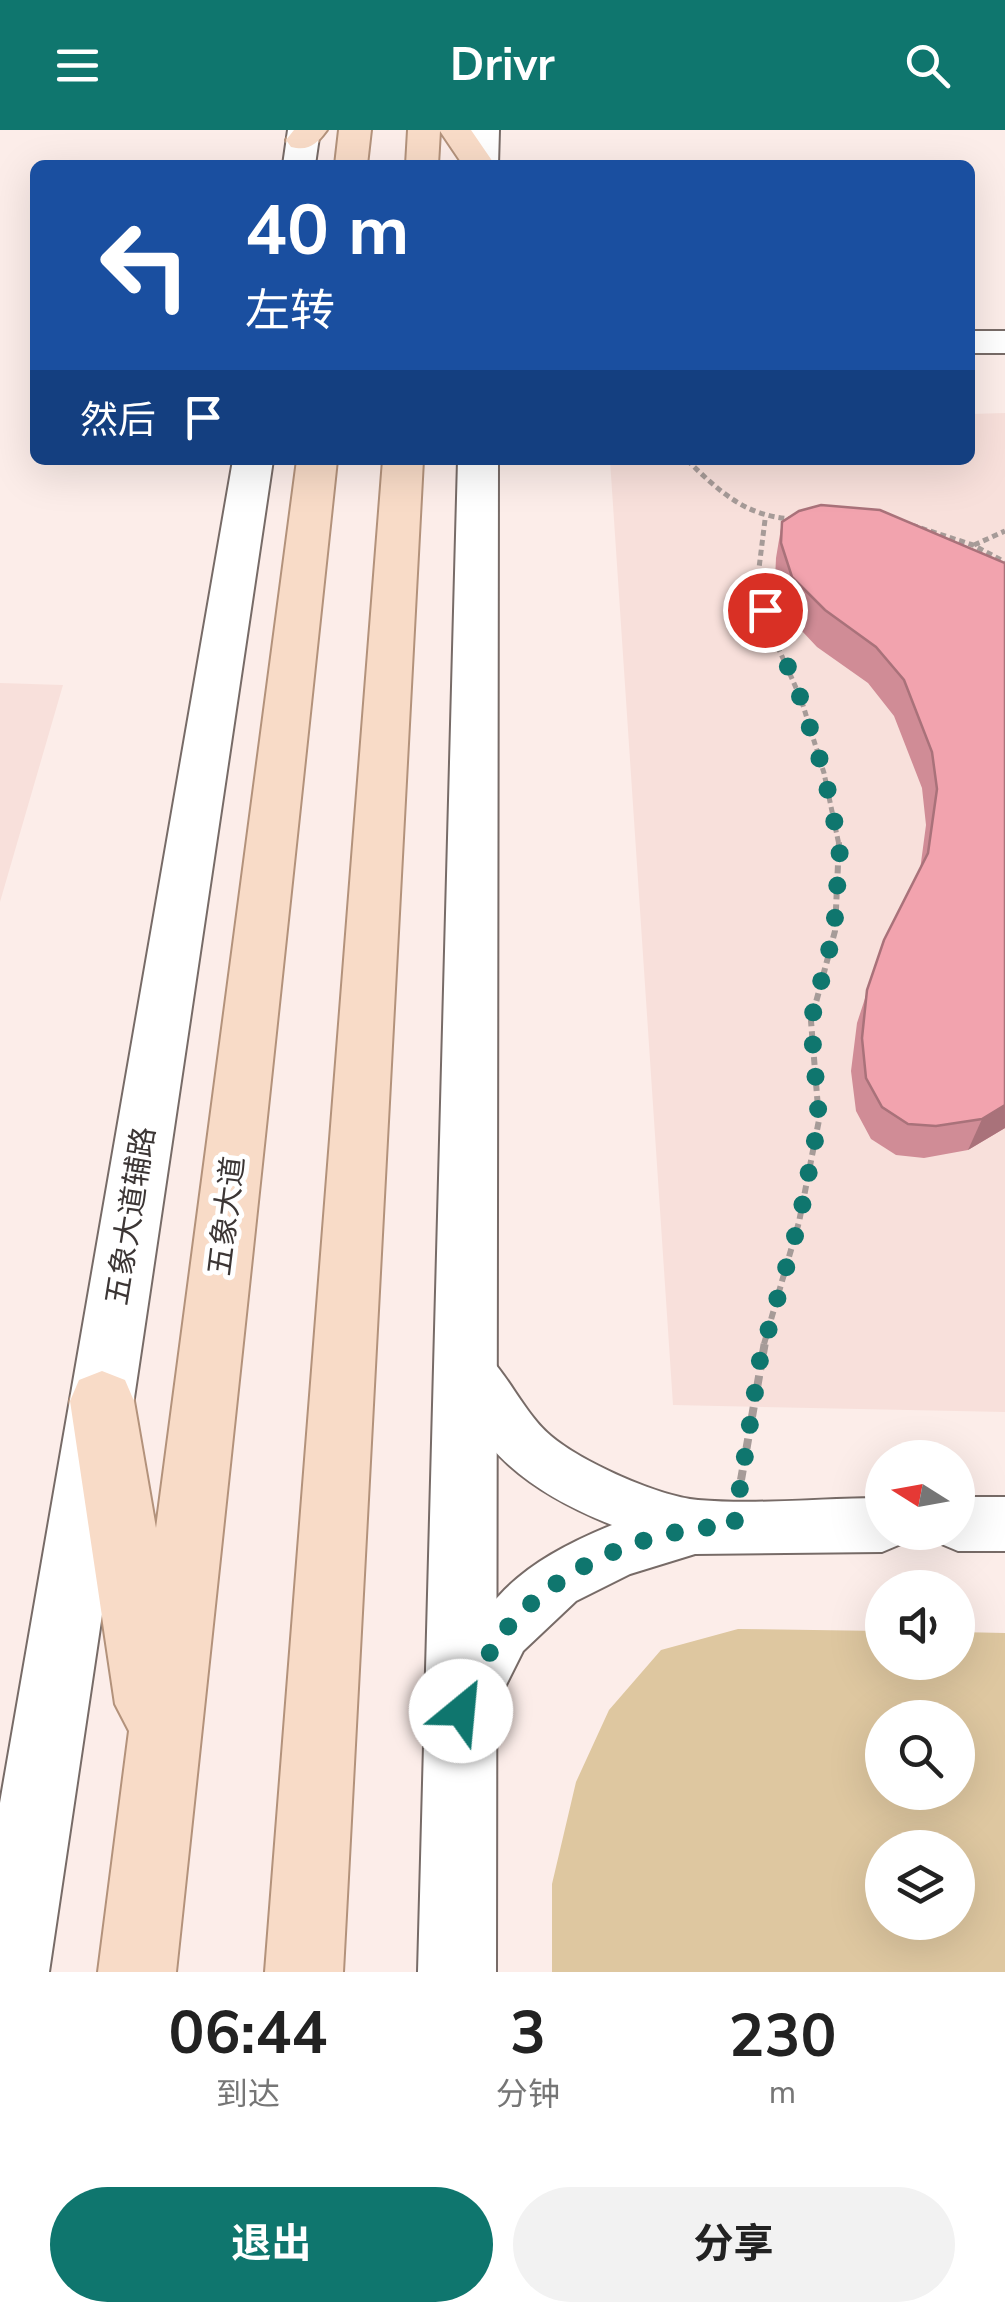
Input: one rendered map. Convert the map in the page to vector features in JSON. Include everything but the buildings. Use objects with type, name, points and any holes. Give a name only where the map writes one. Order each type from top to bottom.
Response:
[{"type":"main road","points":[[352,160],[355,130]]},
{"type":"main road","points":[[422,160],[424,130]]},
{"type":"main road","points":[[456,130],[477,160]]},
{"type":"main road","name":"五象大道","points":[[138,1972],[315,465]]},
{"type":"main road","points":[[304,1972],[403,465]]},
{"type":"main road","points":[[102,1401],[162,1768]]},
{"type":"street","points":[[481,160],[483,130]]},
{"type":"street","points":[[975,342],[1005,342]]},
{"type":"street","points":[[975,375],[1005,374]]},
{"type":"street","name":"五象大道辅路","points":[[10,1972],[252,465]]},
{"type":"street","points":[[457,1972],[478,465]]},
{"type":"street","points":[[466,1365],[514,1437],[566,1478],[622,1504],[714,1526]]},
{"type":"street","points":[[975,1524],[1005,1524]]},
{"type":"street","points":[[461,1711],[503,1632],[556,1581],[621,1549],[714,1526],[865,1525]]},
{"type":"path","points":[[693,465],[738,506],[765,520],[800,519]]},
{"type":"path","points":[[714,1526],[799,1222],[819,1120],[811,1021],[834,931],[840,848],[824,773],[801,699],[773,636],[757,584],[765,520]]},
{"type":"path","points":[[891,522],[910,522],[1005,562]]},
{"type":"path","points":[[973,546],[1005,531]]},
{"type":"shaded area","points":[[1005,413],[1005,1412],[673,1405],[610,465],[975,465],[975,414]]},
{"type":"shaded area","points":[[0,683],[63,685],[0,902]]},
{"type":"shaded area","points":[[738,1629],[865,1631],[865,1680],[975,1680],[975,1632],[1005,1633],[1005,1972],[552,1972],[552,1884],[576,1782],[609,1710],[661,1650]]},
{"type":"route","points":[[461,1711],[503,1632],[556,1581],[621,1549],[695,1526],[734,1526],[760,1360],[799,1222],[819,1120],[811,1021],[834,931],[840,848],[824,773],[801,699],[765,610]]}]
